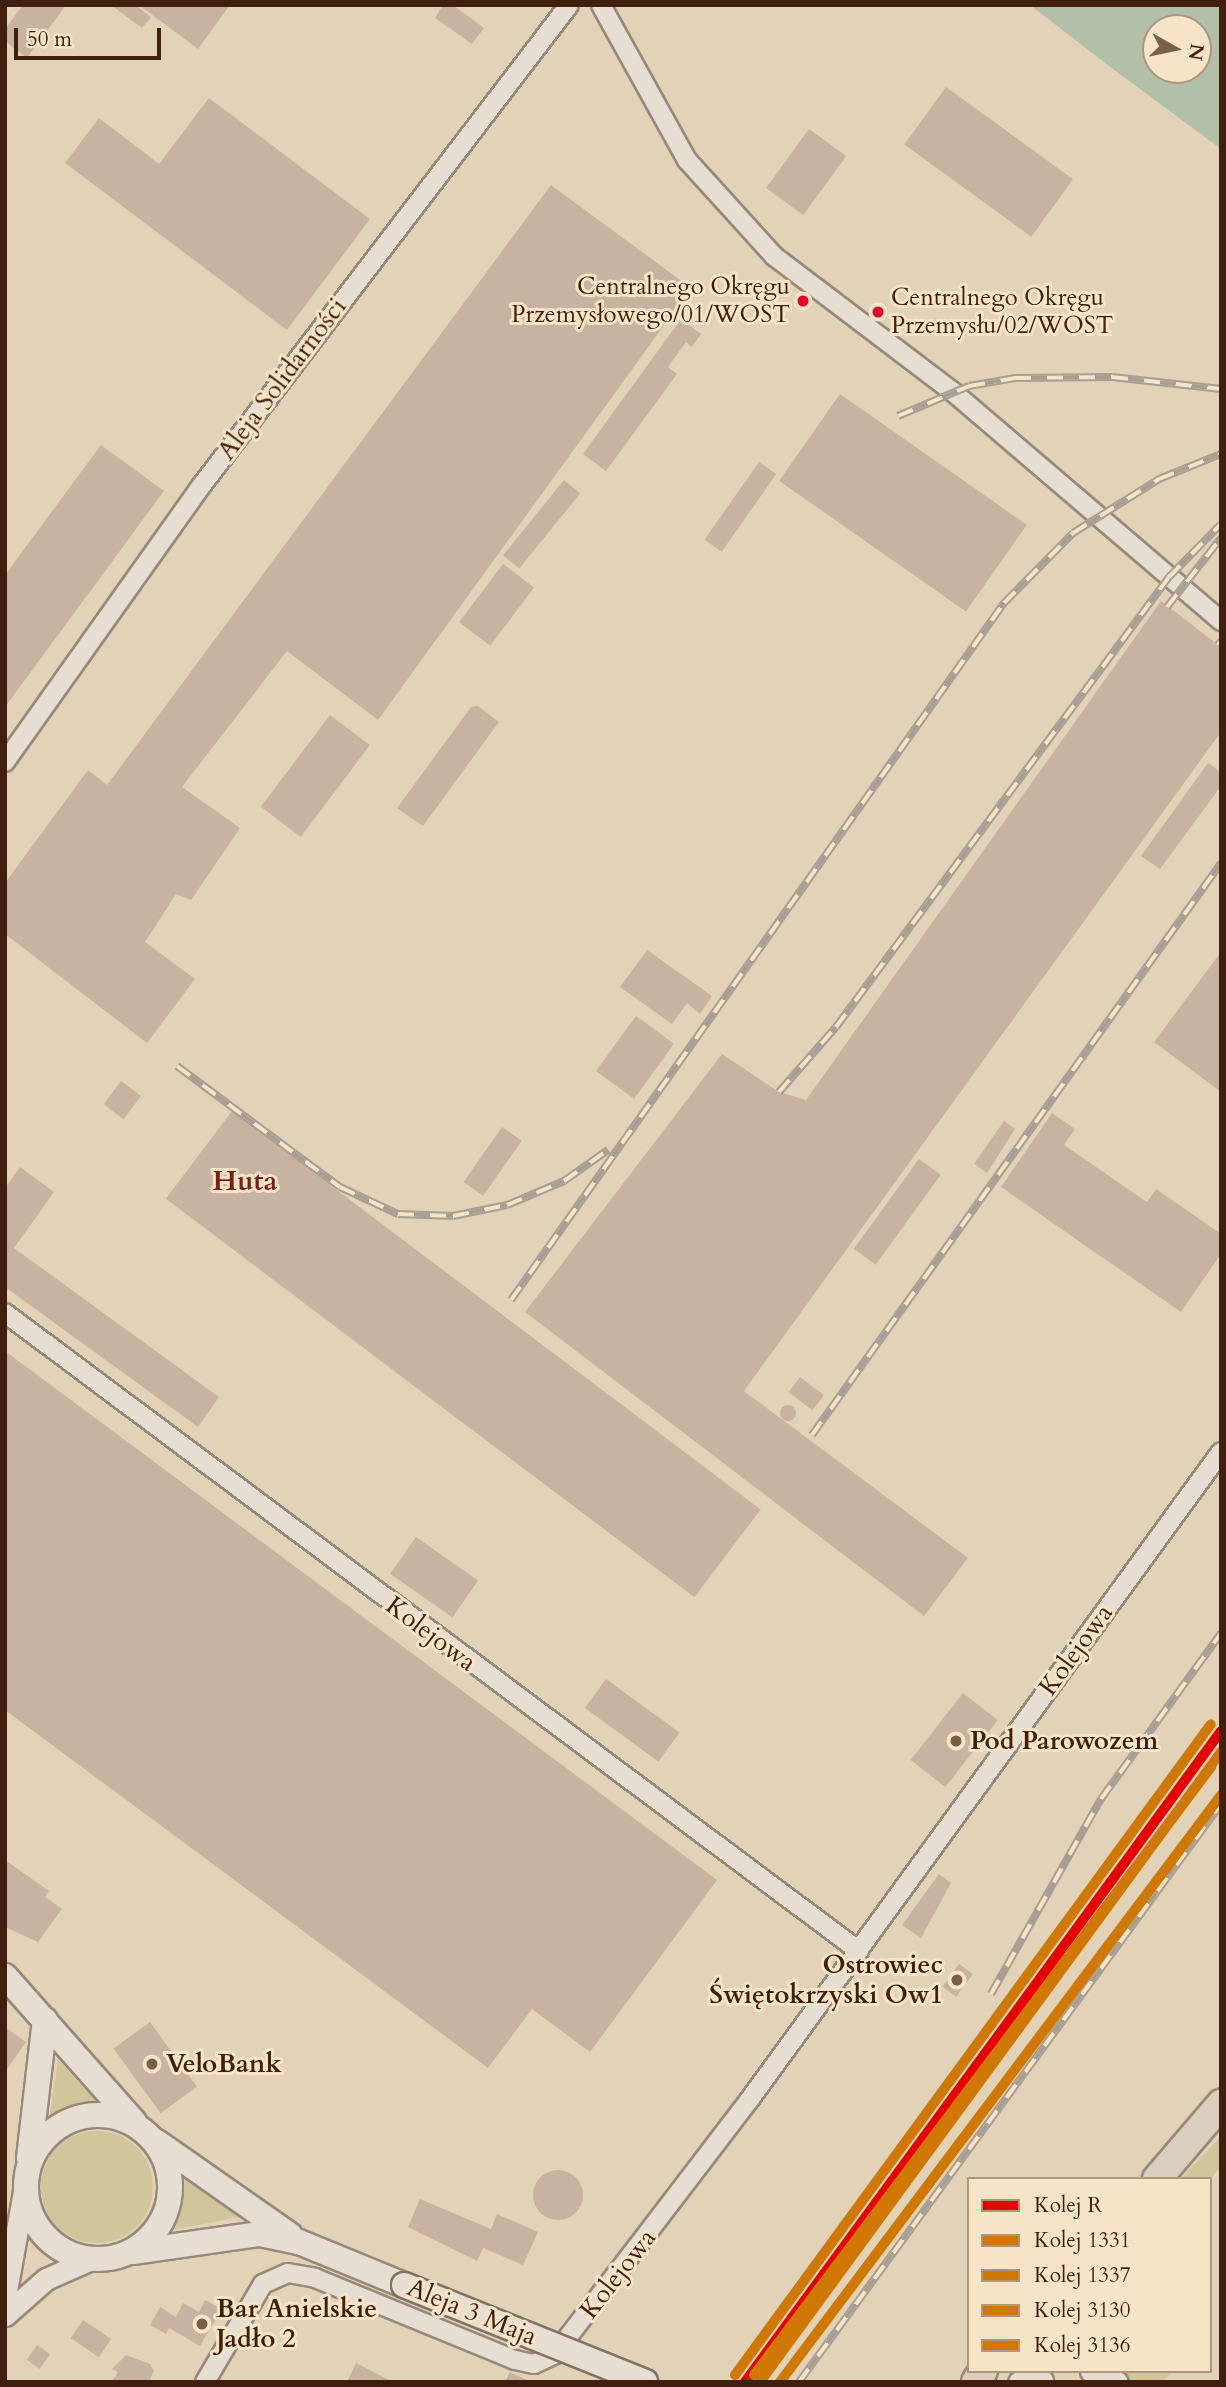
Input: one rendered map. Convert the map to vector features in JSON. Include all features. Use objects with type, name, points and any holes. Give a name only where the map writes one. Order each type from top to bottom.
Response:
[{"type":"main road","points":[[5,1976],[45,2020],[148,2135],[169,2173],[169,2205],[154,2233],[128,2253],[92,2259],[66,2252],[41,2232],[27,2203],[27,2176],[45,2020]]},
{"type":"main road","points":[[1159,2177],[1221,2104]]},
{"type":"main road","points":[[27,2176],[42,2141],[67,2122],[99,2115],[148,2135]]},
{"type":"main road","name":"Aleja 3 Maja","points":[[148,2135],[299,2242],[645,2382]]},
{"type":"main road","name":"Aleja 3 Maja","points":[[128,2253],[243,2233],[299,2242]]},
{"type":"street","name":"Aleja Solidarności","points":[[5,762],[202,485],[569,5]]},
{"type":"street","points":[[601,5],[687,160],[774,256],[953,392],[1221,621]]},
{"type":"street","name":"Kolejowa","points":[[5,1313],[859,1951]]},
{"type":"street","name":"Kolejowa","points":[[205,2382],[263,2284],[275,2275],[315,2278],[515,2360],[549,2360],[658,2224],[1221,1452]]},
{"type":"street","points":[[5,2296],[27,2176]]},
{"type":"street","points":[[5,2315],[46,2279],[92,2259]]},
{"type":"street","points":[[1096,2373],[1117,2382]]},
{"type":"street","points":[[1019,2382],[1040,2378]]},
{"type":"shaded area","points":[[1030,5],[1221,5],[1221,149],[1109,66]]},
{"type":"shaded area","points":[[58,2059],[75,2079],[96,2101],[50,2114]]},
{"type":"shaded area","points":[[97,2131],[118,2135],[137,2147],[149,2166],[153,2187],[149,2208],[137,2227],[118,2239],[97,2243],[76,2239],[57,2227],[45,2208],[41,2187],[45,2166],[57,2147],[76,2135]]},
{"type":"shaded area","points":[[1221,2136],[1221,2166],[1212,2177],[1183,2177]]},
{"type":"shaded area","points":[[184,2179],[240,2217],[172,2230],[182,2209]]},
{"type":"shaded area","points":[[1096,2373],[1171,2373],[1162,2382],[1117,2382]]},
{"type":"building","points":[[23,5],[66,5],[27,58],[5,41],[5,29]]},
{"type":"building","points":[[111,5],[135,5],[151,17],[142,28]]},
{"type":"building","points":[[139,5],[230,5],[198,49]]},
{"type":"building","points":[[443,5],[453,5],[484,28],[472,44],[435,18]]},
{"type":"building","points":[[946,87],[1073,179],[1031,237],[904,144]]},
{"type":"building","points":[[209,98],[370,219],[287,330],[65,163],[99,118],[159,164]]},
{"type":"building","points":[[809,129],[846,156],[803,215],[766,188]]},
{"type":"building","points":[[551,185],[691,288],[378,720],[287,651],[182,787],[240,828],[191,900],[176,894],[145,942],[195,979],[147,1043],[5,934],[5,883],[88,770],[107,785]]},
{"type":"building","points":[[681,319],[701,334],[692,347],[686,342],[668,367],[677,374],[606,471],[583,454]]},
{"type":"building","points":[[840,394],[1027,525],[966,612],[779,481]]},
{"type":"building","points":[[101,445],[164,491],[5,707],[5,575]]},
{"type":"building","points":[[759,462],[776,474],[722,552],[705,540]]},
{"type":"building","points":[[564,480],[580,493],[519,569],[503,555]]},
{"type":"building","points":[[503,564],[534,587],[490,646],[459,622]]},
{"type":"building","points":[[1161,601],[1221,647],[1221,732],[744,1391],[968,1558],[924,1616],[525,1312],[722,1054],[779,1092],[806,1100]]},
{"type":"building","points":[[478,706],[499,722],[423,826],[397,808],[471,707]]},
{"type":"building","points":[[330,715],[370,745],[301,837],[261,807]]},
{"type":"building","points":[[1208,763],[1221,772],[1221,786],[1160,869],[1141,856]]},
{"type":"building","points":[[647,950],[712,996],[700,1014],[687,1003],[672,1024],[620,987]]},
{"type":"building","points":[[1221,952],[1221,1092],[1154,1042]]},
{"type":"building","points":[[636,1016],[674,1044],[634,1099],[596,1071]]},
{"type":"building","points":[[121,1081],[141,1096],[124,1119],[104,1104]]},
{"type":"building","points":[[232,1111],[761,1509],[694,1597],[166,1199]]},
{"type":"building","points":[[1052,1113],[1075,1129],[1064,1145],[1147,1202],[1156,1189],[1221,1234],[1221,1254],[1181,1312],[1001,1187]]},
{"type":"building","points":[[1004,1121],[1015,1129],[987,1173],[974,1164]]},
{"type":"building","points":[[502,1127],[522,1141],[483,1196],[464,1182]]},
{"type":"building","points":[[919,1159],[941,1175],[876,1265],[854,1249]]},
{"type":"building","points":[[20,1167],[54,1192],[14,1248],[219,1397],[198,1427],[5,1287],[5,1188]]},
{"type":"building","points":[[5,1351],[717,1880],[590,2052],[532,2009],[488,2068],[5,1710]]},
{"type":"building","points":[[800,1377],[824,1395],[813,1410],[789,1392]]},
{"type":"building","points":[[788,1405],[794,1407],[794,1419],[788,1421],[782,1419],[780,1413],[782,1407]]},
{"type":"building","points":[[416,1537],[478,1581],[452,1617],[390,1574]]},
{"type":"building","points":[[606,1679],[680,1732],[658,1762],[585,1708]]},
{"type":"building","name":"Pod Parowozem","points":[[963,1693],[998,1720],[945,1787],[911,1760]]},
{"type":"building","points":[[5,1860],[49,1891],[45,1897],[62,1909],[38,1942],[5,1927]]},
{"type":"building","points":[[939,1874],[951,1883],[921,1938],[902,1925]]},
{"type":"building","name":"Ostrowiec Świętokrzyski Ow1","points":[[959,1964],[973,1974],[956,1997],[943,1987]]},
{"type":"building","name":"VeloBank","points":[[150,2022],[197,2087],[161,2113],[114,2048]]},
{"type":"building","points":[[5,2027],[26,2042],[5,2072]]},
{"type":"building","points":[[558,2170],[576,2177],[583,2195],[576,2213],[558,2220],[540,2213],[533,2195],[540,2177]]},
{"type":"building","points":[[420,2199],[491,2229],[497,2214],[538,2232],[523,2265],[483,2248],[477,2261],[408,2227]]},
{"type":"building","points":[[205,2300],[222,2309],[200,2346],[169,2328],[166,2334],[150,2325],[160,2307],[176,2317],[183,2303],[199,2312]]},
{"type":"building","points":[[83,2320],[111,2339],[99,2357],[71,2338]]},
{"type":"building","points":[[37,2345],[50,2354],[40,2369],[27,2360]]},
{"type":"building","points":[[126,2355],[150,2364],[154,2371],[150,2379],[155,2382],[113,2380],[118,2372],[112,2369]]},
{"type":"building","points":[[356,2363],[393,2382],[347,2382]]},
{"type":"building","points":[[510,2372],[531,2382],[505,2382]]},
{"type":"railway","points":[[898,416],[969,386],[1015,378],[1112,377],[1221,389]]},
{"type":"railway","points":[[511,1300],[1004,603],[1073,533],[1159,479],[1221,454]]},
{"type":"railway","points":[[779,1092],[836,1027],[1169,577],[1221,524]]},
{"type":"railway","points":[[1167,607],[1221,538]]},
{"type":"railway","points":[[1218,645],[1221,641]]},
{"type":"railway","points":[[812,1435],[1221,863]]},
{"type":"railway","points":[[177,1066],[340,1187],[398,1214],[453,1216],[507,1205],[564,1181],[608,1150]]},
{"type":"railway","points":[[991,1994],[1101,1799],[1221,1633]]},
{"type":"railway","points":[[799,2382],[1221,1804]]},
{"type":"rail line","name":"1337","points":[[735,2375],[1211,1724]]},
{"type":"rail line","name":"R","points":[[745,2382],[1221,1731]]},
{"type":"rail line","name":"1331","points":[[760,2382],[1221,1752]]},
{"type":"rail line","name":"3136","points":[[754,2375],[1211,1767]]},
{"type":"rail line","name":"3130","points":[[780,2382],[1221,1795]]},
{"type":"place","name":"Centralnego Okręgu Przemysłowego/01/WOST","points":[[803,301]]},
{"type":"place","name":"Centralnego Okręgu Przemysłu/02/WOST","points":[[878,312]]},
{"type":"place","name":"Pod Parowozem","points":[[956,1741]]},
{"type":"place","name":"Ostrowiec Świętokrzyski Ow1","points":[[957,1980]]},
{"type":"place","name":"VeloBank","points":[[152,2064]]},
{"type":"place","name":"Bar Anielskie Jadło 2","points":[[202,2324]]},
{"type":"district","name":"Huta","points":[[245,1181]]}]
